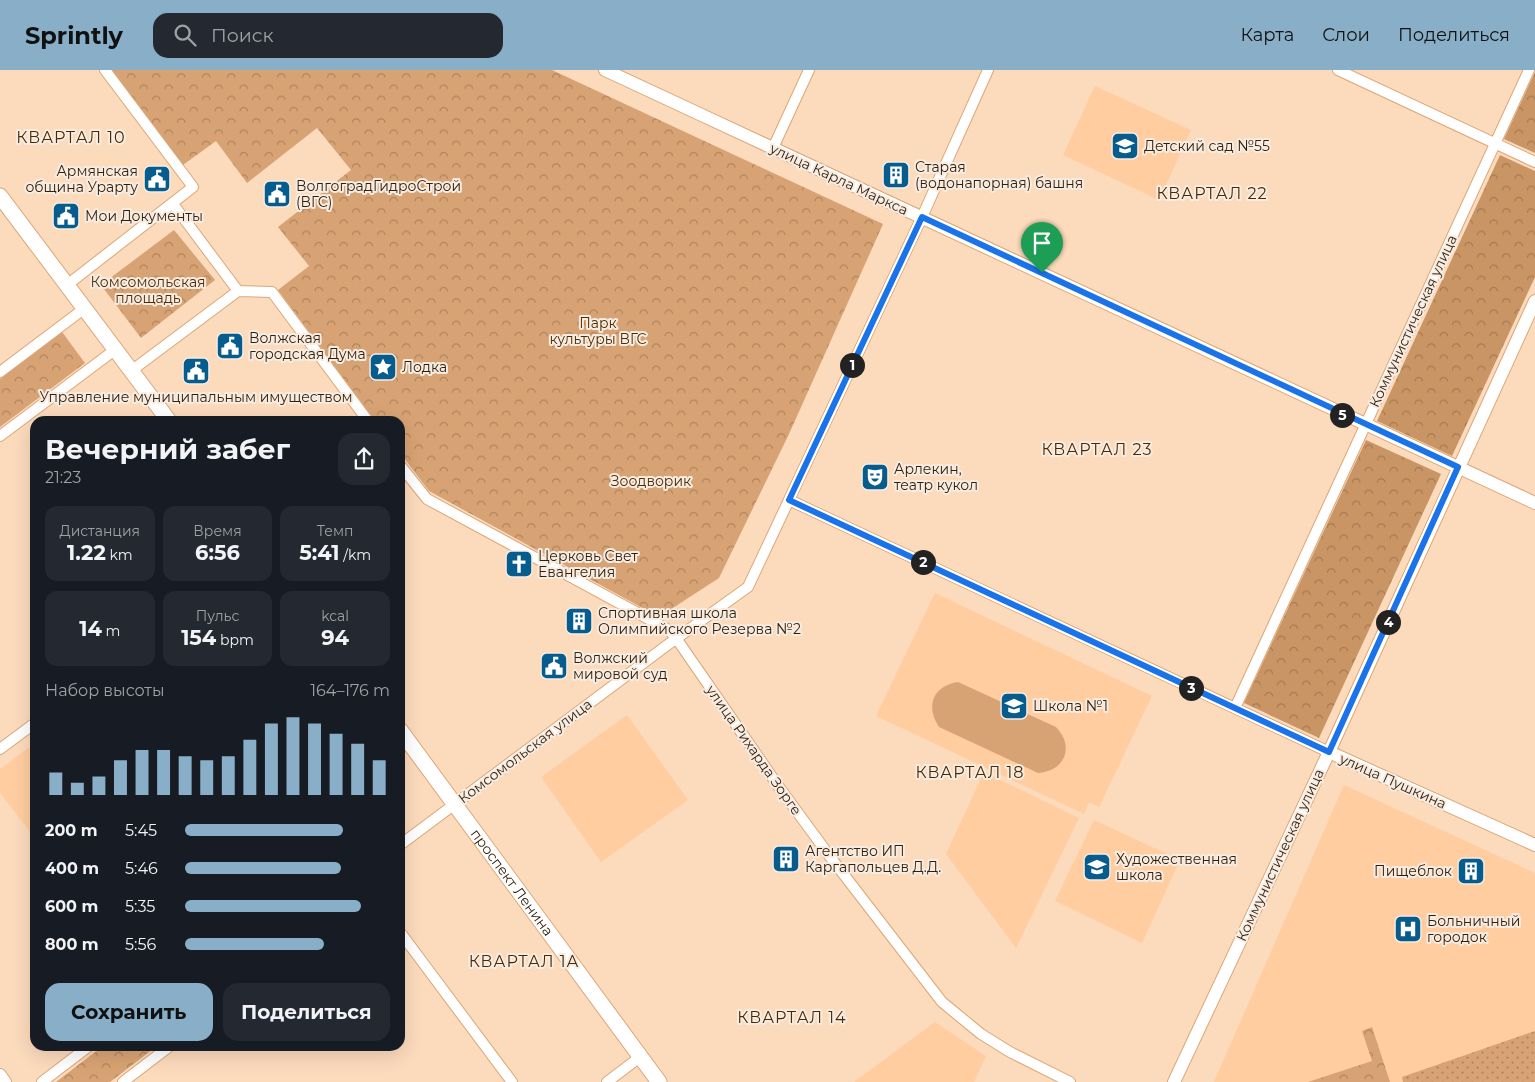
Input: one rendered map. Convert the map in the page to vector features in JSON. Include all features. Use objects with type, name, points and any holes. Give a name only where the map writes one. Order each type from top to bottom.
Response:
[{"type":"main road","points":[[0,196],[164,416]]},
{"type":"main road","name":"проспект Ленина","points":[[405,737],[659,1082]]},
{"type":"street","points":[[67,284],[193,187],[105,70]]},
{"type":"street","name":"улица Карла Маркса","points":[[605,70],[1535,503]]},
{"type":"street","points":[[773,148],[809,70]]},
{"type":"street","name":"Комсомольская улица","points":[[405,842],[676,638],[748,587],[922,217],[988,70]]},
{"type":"street","points":[[1338,70],[1535,162]]},
{"type":"street","name":"Коммунистическая улица","points":[[1235,708],[1529,70]]},
{"type":"street","points":[[173,204],[238,291]]},
{"type":"street","points":[[132,371],[238,291],[272,292],[364,416]]},
{"type":"street","name":"Коммунистическая улица","points":[[1174,1082],[1329,752],[1535,301]]},
{"type":"street","points":[[0,372],[85,308]]},
{"type":"street","points":[[0,436],[116,349]]},
{"type":"street","name":"улица Рихарда Зорге","points":[[405,471],[427,499],[669,630],[790,803],[942,1002],[981,1034],[1010,1052],[1070,1082]]},
{"type":"street","name":"улица Пушкина","points":[[789,500],[1329,752],[1535,845]]},
{"type":"street","points":[[0,750],[30,728]]},
{"type":"street","points":[[405,939],[512,1082]]},
{"type":"street","points":[[42,1082],[82,1051]]},
{"type":"street","points":[[122,1082],[163,1051]]},
{"type":"street","points":[[607,1082],[640,1057]]},
{"type":"street","points":[[0,1075],[6,1082]]},
{"type":"shaded area","name":"Детский сад №55","points":[[1095,86],[1191,130],[1159,200],[1063,155]]},
{"type":"shaded area","name":"Школа №1","points":[[935,593],[1152,696],[1099,807],[1089,802],[1084,814],[876,716]]},
{"type":"shaded area","points":[[627,715],[688,800],[601,862],[541,777]]},
{"type":"shaded area","points":[[30,747],[30,832],[0,793],[0,769]]},
{"type":"shaded area","points":[[984,772],[1079,818],[1016,948],[946,854]]},
{"type":"shaded area","name":"Больничный городок","points":[[1344,785],[1535,873],[1535,1082],[1214,1082]]},
{"type":"shaded area","points":[[1094,820],[1180,860],[1142,943],[1055,901]]},
{"type":"shaded area","points":[[935,1022],[986,1056],[974,1082],[854,1082]]},
{"type":"green space","name":"Парк культуры ВГС","points":[[112,70],[552,70],[883,224],[789,434],[719,578],[659,617],[429,491],[405,460],[405,416],[371,416],[278,290],[309,266],[278,227],[351,170],[317,128],[247,183],[216,141],[183,165]]},
{"type":"green space","points":[[1535,72],[1535,153],[1504,139]]},
{"type":"green space","points":[[1500,155],[1535,171],[1535,277],[1452,456],[1377,421]]},
{"type":"green space","name":"Комсомольская площадь","points":[[174,230],[215,280],[141,338],[101,285]]},
{"type":"green space","points":[[62,332],[85,363],[0,427],[0,379]]},
{"type":"green space","points":[[1366,440],[1441,474],[1319,738],[1244,703]]},
{"type":"green space","points":[[958,682],[1056,727],[1065,742],[1066,750],[1061,763],[1055,768],[1038,773],[939,727],[933,712],[934,698],[937,692],[949,684]]},
{"type":"green space","points":[[1372,1027],[1390,1082],[1308,1082],[1372,1061],[1362,1031]]},
{"type":"green space","points":[[1535,1031],[1535,1082],[1403,1082],[1402,1077]]},
{"type":"green space","points":[[96,1051],[150,1051],[110,1082],[56,1082]]},
{"type":"place","name":"Детский сад №55","points":[[1125,146]]},
{"type":"place","name":"Старая (водонапорная) башня","points":[[896,175]]},
{"type":"place","name":"Армянская община Урарту","points":[[157,179]]},
{"type":"place","name":"ВолгоградГидроСтрой (ВГС)","points":[[277,194]]},
{"type":"place","name":"Мои Документы","points":[[66,216]]},
{"type":"place","name":"Волжская городская Дума","points":[[230,346]]},
{"type":"place","name":"Лодка","points":[[383,367]]},
{"type":"place","name":"Управление муниципальным имуществом","points":[[196,371]]},
{"type":"place","name":"Арлекин, театр кукол","points":[[875,477]]},
{"type":"place","name":"Церковь Свет Евангелия","points":[[519,564]]},
{"type":"place","name":"Спортивная школа Олимпийского Резерва №2","points":[[579,621]]},
{"type":"place","name":"Волжский мировой суд","points":[[554,666]]},
{"type":"place","name":"Школа №1","points":[[1014,706]]},
{"type":"place","name":"Агентство ИП Каргапольцев Д.Д.","points":[[786,859]]},
{"type":"place","name":"Художественная школа","points":[[1097,867]]},
{"type":"place","name":"Пищеблок","points":[[1471,871]]},
{"type":"place","name":"Больничный городок","points":[[1408,929]]},
{"type":"district","name":"КВАРТАЛ 10","points":[[71,137]]},
{"type":"district","name":"КВАРТАЛ 22","points":[[1212,193]]},
{"type":"district","name":"КВАРТАЛ 23","points":[[1097,449]]},
{"type":"district","name":"КВАРТАЛ 18","points":[[970,772]]},
{"type":"district","name":"КВАРТАЛ 1А","points":[[524,961]]},
{"type":"district","name":"КВАРТАЛ 14","points":[[792,1017]]},
{"type":"route","points":[[922,217],[1042,273],[1458,467],[1329,752],[789,500],[922,217]]},
{"type":"park label","name":"Зоодворик","points":[[651,481]]}]
